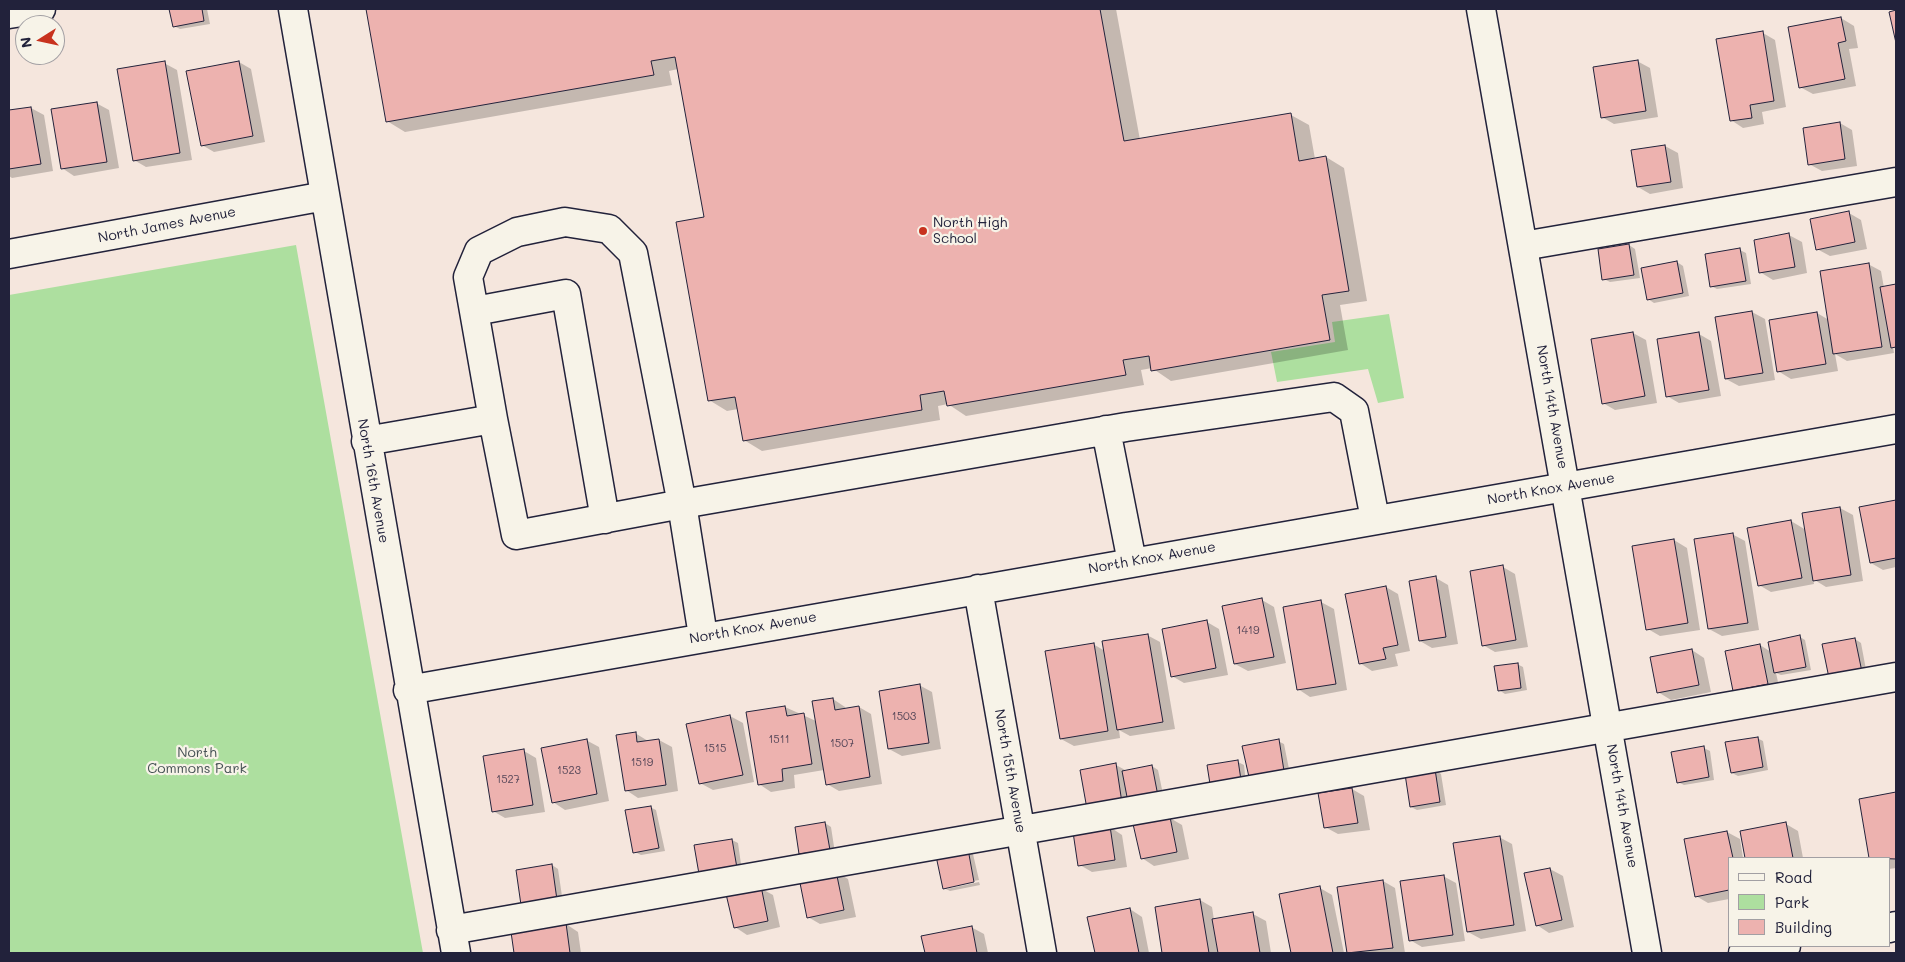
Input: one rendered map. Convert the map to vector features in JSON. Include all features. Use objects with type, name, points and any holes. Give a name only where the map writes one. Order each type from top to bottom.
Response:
[{"type":"street","points":[[9,14],[42,9]]},
{"type":"street","name":"North 16th Avenue","points":[[292,9],[453,942]]},
{"type":"street","name":"North 14th Avenue","points":[[1481,9],[1647,953]]},
{"type":"street","points":[[1523,246],[1896,182]]},
{"type":"street","name":"North James Avenue","points":[[9,254],[325,196]]},
{"type":"street","points":[[703,636],[682,504],[633,253],[609,229],[565,222],[517,232],[479,250],[468,276],[493,419],[516,534],[682,504],[1106,430],[1334,397],[1354,411],[1376,519]]},
{"type":"street","points":[[475,311],[566,294],[605,519]]},
{"type":"street","points":[[366,441],[493,419]]},
{"type":"street","name":"North Knox Avenue","points":[[408,690],[703,636],[1896,429]]},
{"type":"street","points":[[1106,430],[1132,562]]},
{"type":"street","name":"North 15th Avenue","points":[[978,589],[1042,953]]},
{"type":"street","points":[[453,942],[1020,829],[1896,677]]},
{"type":"street","points":[[1743,953],[1780,947]]},
{"type":"green space","name":"North Commons Park","points":[[296,245],[423,953],[9,953],[9,295]]},
{"type":"green space","points":[[1389,314],[1404,398],[1378,403],[1368,369],[1277,382],[1271,352],[1335,342],[1332,322]]},
{"type":"building","points":[[169,9],[202,9],[204,21],[173,27]]},
{"type":"building","points":[[366,9],[1100,9],[1124,141],[1291,113],[1299,161],[1326,156],[1349,291],[1322,295],[1330,340],[1151,371],[1149,356],[1123,360],[1126,375],[947,406],[944,391],[920,395],[922,410],[743,441],[735,397],[708,401],[676,222],[704,217],[675,57],[651,61],[654,75],[386,122]]},
{"type":"building","points":[[1896,10],[1896,43],[1889,12]]},
{"type":"building","points":[[1841,17],[1846,41],[1838,43],[1845,79],[1799,88],[1788,27]]},
{"type":"building","points":[[1763,31],[1774,101],[1750,105],[1752,118],[1730,121],[1716,39]]},
{"type":"building","points":[[1638,60],[1646,111],[1601,118],[1593,67]]},
{"type":"building","points":[[165,61],[180,153],[133,161],[117,69]]},
{"type":"building","points":[[239,61],[253,136],[201,146],[186,71]]},
{"type":"building","points":[[97,102],[107,162],[61,169],[51,109]]},
{"type":"building","points":[[31,107],[41,164],[9,169],[9,110]]},
{"type":"building","points":[[1840,122],[1845,159],[1808,165],[1803,128]]},
{"type":"building","points":[[1665,145],[1671,182],[1637,187],[1631,150]]},
{"type":"building","points":[[1849,211],[1855,242],[1816,250],[1810,219]]},
{"type":"building","points":[[1789,233],[1795,267],[1759,273],[1754,240]]},
{"type":"building","points":[[1629,244],[1634,275],[1602,280],[1598,249]]},
{"type":"building","points":[[1740,248],[1746,281],[1710,287],[1705,254]]},
{"type":"building","points":[[1677,261],[1683,293],[1647,300],[1641,268]]},
{"type":"building","points":[[1869,263],[1882,347],[1833,354],[1820,271]]},
{"type":"building","points":[[1896,284],[1896,347],[1891,348],[1880,287]]},
{"type":"building","points":[[1752,311],[1763,373],[1725,379],[1715,317]]},
{"type":"building","points":[[1817,312],[1826,364],[1777,372],[1769,320]]},
{"type":"building","points":[[1633,332],[1645,396],[1602,404],[1591,339]]},
{"type":"building","points":[[1699,332],[1709,390],[1666,397],[1657,339]]},
{"type":"building","points":[[1896,500],[1896,558],[1870,563],[1859,507]]},
{"type":"building","points":[[1840,507],[1851,575],[1813,581],[1802,513]]},
{"type":"building","points":[[1791,520],[1802,578],[1758,586],[1747,528]]},
{"type":"building","points":[[1733,533],[1748,623],[1708,629],[1694,539]]},
{"type":"building","points":[[1674,539],[1688,623],[1646,630],[1632,546]]},
{"type":"building","points":[[1503,565],[1516,640],[1482,646],[1470,571]]},
{"type":"building","points":[[1436,576],[1446,637],[1419,641],[1409,581]]},
{"type":"building","points":[[1386,586],[1398,645],[1383,648],[1386,659],[1359,664],[1345,594]]},
{"type":"building","points":[[1262,598],[1274,657],[1234,664],[1222,606]]},
{"type":"building","points":[[1321,600],[1336,684],[1297,690],[1283,607]]},
{"type":"building","points":[[1207,620],[1216,668],[1171,677],[1162,629]]},
{"type":"building","points":[[1148,634],[1163,722],[1117,730],[1102,641]]},
{"type":"building","points":[[1800,635],[1806,667],[1774,673],[1768,642]]},
{"type":"building","points":[[1855,638],[1862,672],[1829,678],[1822,644]]},
{"type":"building","points":[[1094,643],[1108,731],[1060,739],[1045,651]]},
{"type":"building","points":[[1760,644],[1768,684],[1733,691],[1725,651]]},
{"type":"building","points":[[1692,649],[1699,685],[1657,693],[1650,657]]},
{"type":"building","points":[[1518,663],[1521,688],[1498,691],[1494,666]]},
{"type":"building","points":[[920,684],[929,743],[888,749],[879,691]]},
{"type":"building","points":[[833,698],[835,710],[859,706],[870,777],[826,785],[812,701]]},
{"type":"building","points":[[785,706],[787,716],[804,713],[812,764],[782,769],[783,781],[758,785],[746,712]]},
{"type":"building","points":[[730,715],[743,775],[699,784],[686,724]]},
{"type":"building","points":[[636,732],[637,742],[659,739],[666,785],[625,791],[616,735]]},
{"type":"building","points":[[1758,737],[1763,767],[1731,773],[1725,742]]},
{"type":"building","points":[[587,739],[597,794],[552,803],[541,748]]},
{"type":"building","points":[[1279,739],[1284,771],[1249,777],[1242,746]]},
{"type":"building","points":[[1704,746],[1709,777],[1677,783],[1671,752]]},
{"type":"building","points":[[524,749],[533,805],[492,812],[483,756]]},
{"type":"building","points":[[1238,760],[1241,780],[1210,784],[1207,765]]},
{"type":"building","points":[[1116,763],[1122,803],[1087,809],[1080,770]]},
{"type":"building","points":[[1152,765],[1158,796],[1128,802],[1122,771]]},
{"type":"building","points":[[1435,769],[1440,802],[1410,807],[1405,774]]},
{"type":"building","points":[[1352,788],[1358,823],[1324,828],[1318,793]]},
{"type":"building","points":[[1896,792],[1896,859],[1890,859],[1890,857],[1869,857],[1859,799]]},
{"type":"building","points":[[651,806],[659,848],[633,853],[625,810]]},
{"type":"building","points":[[1170,817],[1177,852],[1141,859],[1133,824]]},
{"type":"building","points":[[825,822],[830,850],[799,854],[795,827]]},
{"type":"building","points":[[1786,822],[1793,857],[1745,857],[1740,831]]},
{"type":"building","points":[[1110,826],[1115,860],[1078,866],[1073,832]]},
{"type":"building","points":[[1727,831],[1733,857],[1728,857],[1728,890],[1695,897],[1684,839]]},
{"type":"building","points":[[1500,836],[1514,925],[1467,932],[1453,843]]},
{"type":"building","points":[[732,839],[737,868],[699,874],[694,845]]},
{"type":"building","points":[[968,849],[974,882],[943,889],[936,856]]},
{"type":"building","points":[[552,864],[557,900],[521,905],[516,870]]},
{"type":"building","points":[[1550,868],[1562,920],[1536,926],[1524,873]]},
{"type":"building","points":[[836,871],[844,910],[807,918],[799,878]]},
{"type":"building","points":[[1444,875],[1453,935],[1409,941],[1400,881]]},
{"type":"building","points":[[1383,880],[1393,948],[1347,953],[1337,887]]},
{"type":"building","points":[[761,886],[768,921],[734,928],[726,894]]},
{"type":"building","points":[[1320,886],[1333,953],[1291,953],[1279,894]]},
{"type":"building","points":[[1200,899],[1209,953],[1162,953],[1155,907]]},
{"type":"building","points":[[1130,908],[1139,953],[1095,953],[1087,917]]},
{"type":"building","points":[[1253,912],[1260,953],[1218,953],[1212,919]]},
{"type":"building","points":[[566,923],[570,953],[514,953],[511,932]]},
{"type":"building","points":[[972,926],[977,953],[925,953],[921,936]]},
{"type":"place","name":"North High School","points":[[923,231]]}]
